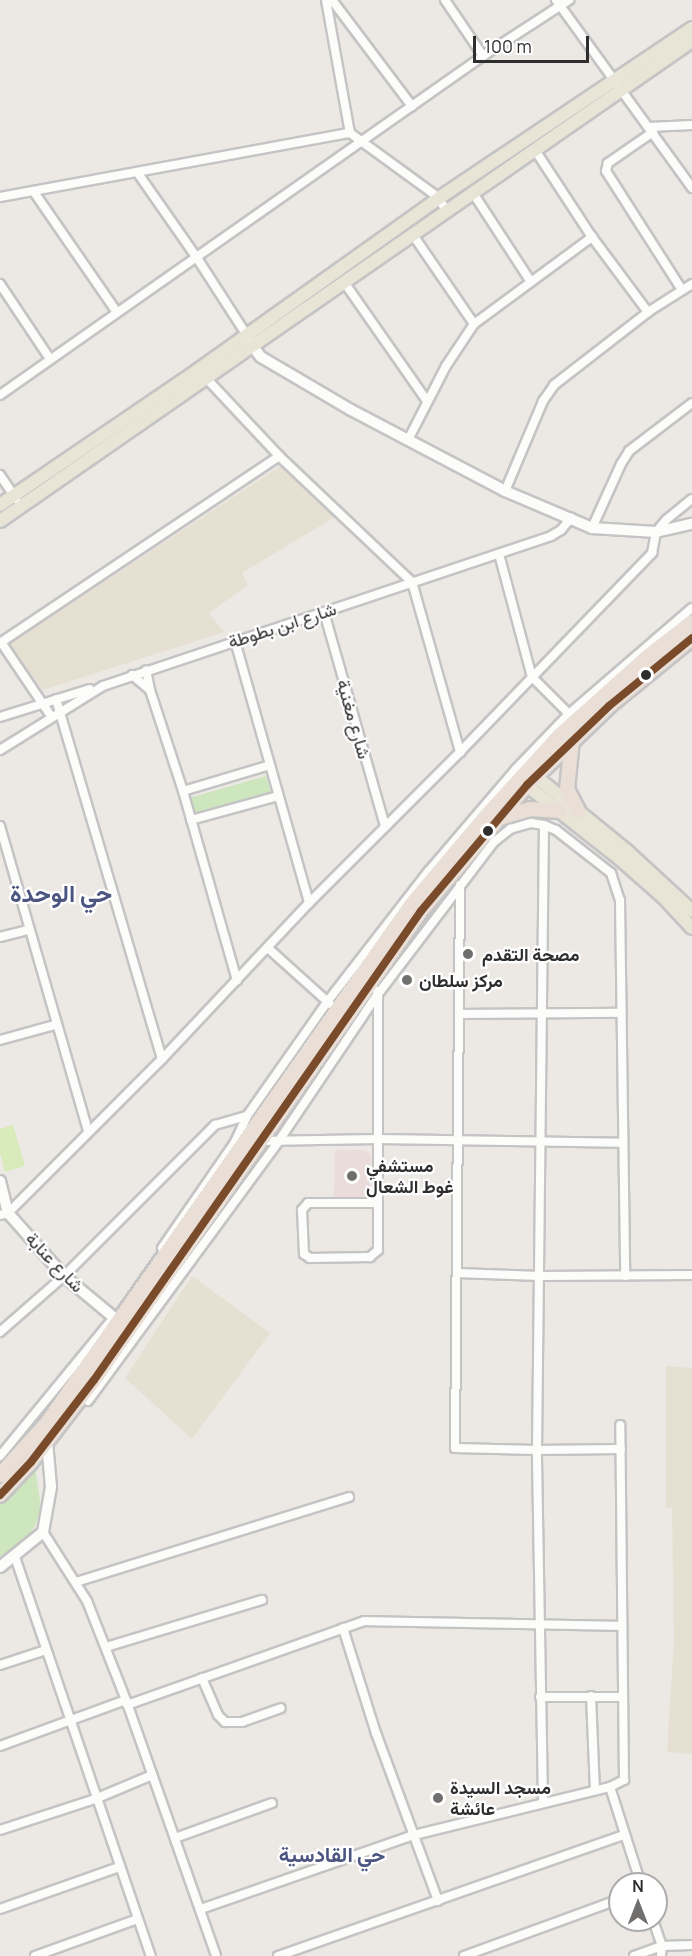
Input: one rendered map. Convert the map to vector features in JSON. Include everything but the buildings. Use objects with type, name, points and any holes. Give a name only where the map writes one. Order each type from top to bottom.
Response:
[{"type":"highway","points":[[0,1494],[47,1441],[120,1324],[332,1006],[527,777],[593,704],[692,622]]},
{"type":"highway","points":[[0,1475],[47,1423],[120,1324],[262,1141],[375,988],[416,908],[499,818],[527,777],[652,669],[692,638]]},
{"type":"highway","points":[[572,740],[567,789],[578,811]]},
{"type":"highway","points":[[499,818],[530,809],[560,811]]},
{"type":"main road","points":[[248,340],[344,282],[535,150],[692,28]]},
{"type":"main road","points":[[0,521],[439,198],[619,84],[692,41]]},
{"type":"main road","points":[[248,340],[261,357],[408,440],[505,491],[592,528],[656,532],[692,524]]},
{"type":"main road","points":[[0,505],[202,374]]},
{"type":"main road","points":[[527,777],[560,811],[623,855],[692,911]]},
{"type":"main road","points":[[527,777],[578,811],[692,928]]},
{"type":"main road","name":"شارع عنابة","points":[[0,1181],[4,1214],[64,1276],[120,1324]]},
{"type":"main road","points":[[0,1568],[43,1532],[51,1487],[47,1441]]},
{"type":"street","points":[[326,0],[350,133],[439,198],[446,211]]},
{"type":"street","points":[[332,0],[412,106]]},
{"type":"street","points":[[445,0],[483,56]]},
{"type":"street","points":[[0,395],[116,311],[197,258],[558,3],[569,0]]},
{"type":"street","points":[[558,3],[692,187]]},
{"type":"street","points":[[681,290],[606,171],[609,163],[651,129],[692,125]]},
{"type":"street","points":[[0,197],[350,133]]},
{"type":"street","points":[[535,150],[592,237],[648,312]]},
{"type":"street","points":[[137,172],[197,258],[248,340]]},
{"type":"street","points":[[34,192],[116,311]]},
{"type":"street","points":[[473,193],[531,282]]},
{"type":"street","points":[[412,235],[474,324]]},
{"type":"street","points":[[408,440],[428,401],[474,324],[592,237]]},
{"type":"street","points":[[344,282],[428,401]]},
{"type":"street","points":[[0,284],[50,359]]},
{"type":"street","points":[[505,491],[543,401],[554,385],[648,312],[692,284]]},
{"type":"street","points":[[202,374],[279,456],[412,582],[460,752]]},
{"type":"street","points":[[592,528],[629,451],[692,403]]},
{"type":"street","points":[[51,716],[0,642],[279,456]]},
{"type":"street","points":[[0,475],[22,505]]},
{"type":"street","points":[[0,1222],[4,1214],[162,1059],[309,903],[460,752],[652,553],[656,532],[666,520],[692,499]]},
{"type":"street","name":"شارع ابن بطوطة","points":[[0,750],[51,716],[103,686],[551,536],[561,530],[571,518]]},
{"type":"street","points":[[499,554],[532,677],[569,714]]},
{"type":"street","points":[[0,1456],[120,1324],[235,1142],[248,1116],[332,1006],[428,872],[516,769],[569,714],[692,608]]},
{"type":"street","name":"شارع مغنية","points":[[324,612],[385,826]]},
{"type":"street","points":[[235,640],[309,903]]},
{"type":"street","points":[[146,670],[237,980]]},
{"type":"street","points":[[132,675],[150,690]]},
{"type":"street","points":[[0,717],[103,686]]},
{"type":"street","points":[[56,699],[162,1059]]},
{"type":"street","points":[[183,791],[270,765]]},
{"type":"street","points":[[191,820],[278,796]]},
{"type":"street","points":[[88,1401],[278,1142],[375,988],[494,842],[510,829],[531,823],[556,830],[610,873],[620,900],[625,1276]]},
{"type":"street","points":[[543,1802],[538,1624],[537,1450],[544,825]]},
{"type":"street","points":[[0,826],[55,1025],[88,1131]]},
{"type":"street","points":[[610,873],[623,855]]},
{"type":"street","points":[[460,885],[455,1448],[621,1449]]},
{"type":"street","points":[[0,937],[29,930]]},
{"type":"street","points":[[268,949],[332,1006]]},
{"type":"street","points":[[375,988],[378,1250],[370,1257],[310,1258],[304,1254],[302,1210],[308,1203],[377,1203]]},
{"type":"street","points":[[459,1014],[620,1013]]},
{"type":"street","points":[[0,1040],[55,1025]]},
{"type":"street","points":[[0,1332],[64,1276],[215,1125],[248,1116]]},
{"type":"street","points":[[262,1141],[378,1139],[622,1143]]},
{"type":"street","points":[[457,1273],[540,1276],[692,1275]]},
{"type":"street","points":[[201,1910],[414,1836],[610,1787],[622,1781],[625,1776],[620,1425]]},
{"type":"street","points":[[76,1582],[350,1497]]},
{"type":"street","points":[[43,1532],[76,1582],[106,1647],[216,1956]]},
{"type":"street","points":[[15,1557],[95,1799],[151,1956]]},
{"type":"street","points":[[106,1647],[262,1600]]},
{"type":"street","points":[[0,1746],[364,1621],[622,1626]]},
{"type":"street","points":[[343,1628],[376,1733],[438,1901]]},
{"type":"street","points":[[0,1665],[46,1650]]},
{"type":"street","points":[[202,1678],[218,1715],[225,1722],[242,1722],[281,1708]]},
{"type":"street","points":[[591,1696],[595,1790]]},
{"type":"street","points":[[540,1697],[623,1697]]},
{"type":"street","points":[[0,1830],[95,1799],[152,1775]]},
{"type":"street","points":[[610,1787],[637,1872]]},
{"type":"street","points":[[175,1838],[272,1803]]},
{"type":"street","points":[[278,1956],[624,1835]]},
{"type":"street","points":[[0,1909],[119,1867]]},
{"type":"street","points":[[464,1956],[608,1903]]},
{"type":"street","points":[[35,1956],[138,1918]]},
{"type":"street","points":[[657,1932],[662,1946],[661,1956]]},
{"type":"street","points":[[634,1956],[662,1946],[692,1945]]},
{"type":"shaded area","points":[[282,465],[341,513],[242,573],[248,585],[209,613],[224,632],[43,690],[8,645]]},
{"type":"shaded area","name":"مستشفي غوط الشعال","points":[[335,1150],[364,1150],[371,1154],[370,1198],[334,1197]]},
{"type":"shaded area","points":[[192,1276],[270,1333],[192,1439],[125,1378]]},
{"type":"shaded area","points":[[666,1366],[692,1368],[692,1754],[667,1752],[674,1640],[672,1508],[666,1507]]},
{"type":"green space","points":[[266,776],[271,794],[193,817],[188,798]]},
{"type":"green space","points":[[13,1125],[25,1166],[5,1172],[0,1153],[0,1129]]},
{"type":"green space","points":[[35,1466],[41,1508],[36,1523],[30,1536],[0,1558],[0,1504]]},
{"type":"transit line","points":[[0,1495],[31,1462],[94,1380],[421,911],[527,785],[609,706],[692,638]]},
{"type":"place","name":"مصحة التقدم","points":[[468,954]]},
{"type":"place","name":"مركز سلطان","points":[[407,980]]},
{"type":"place","name":"مستشفي غوط الشعال","points":[[352,1176]]},
{"type":"place","name":"مسجد السيدة عائشة","points":[[438,1798]]},
{"type":"district","name":"حي الوحدة","points":[[61,893]]},
{"type":"district","name":"حي القادسية","points":[[332,1854]]}]
